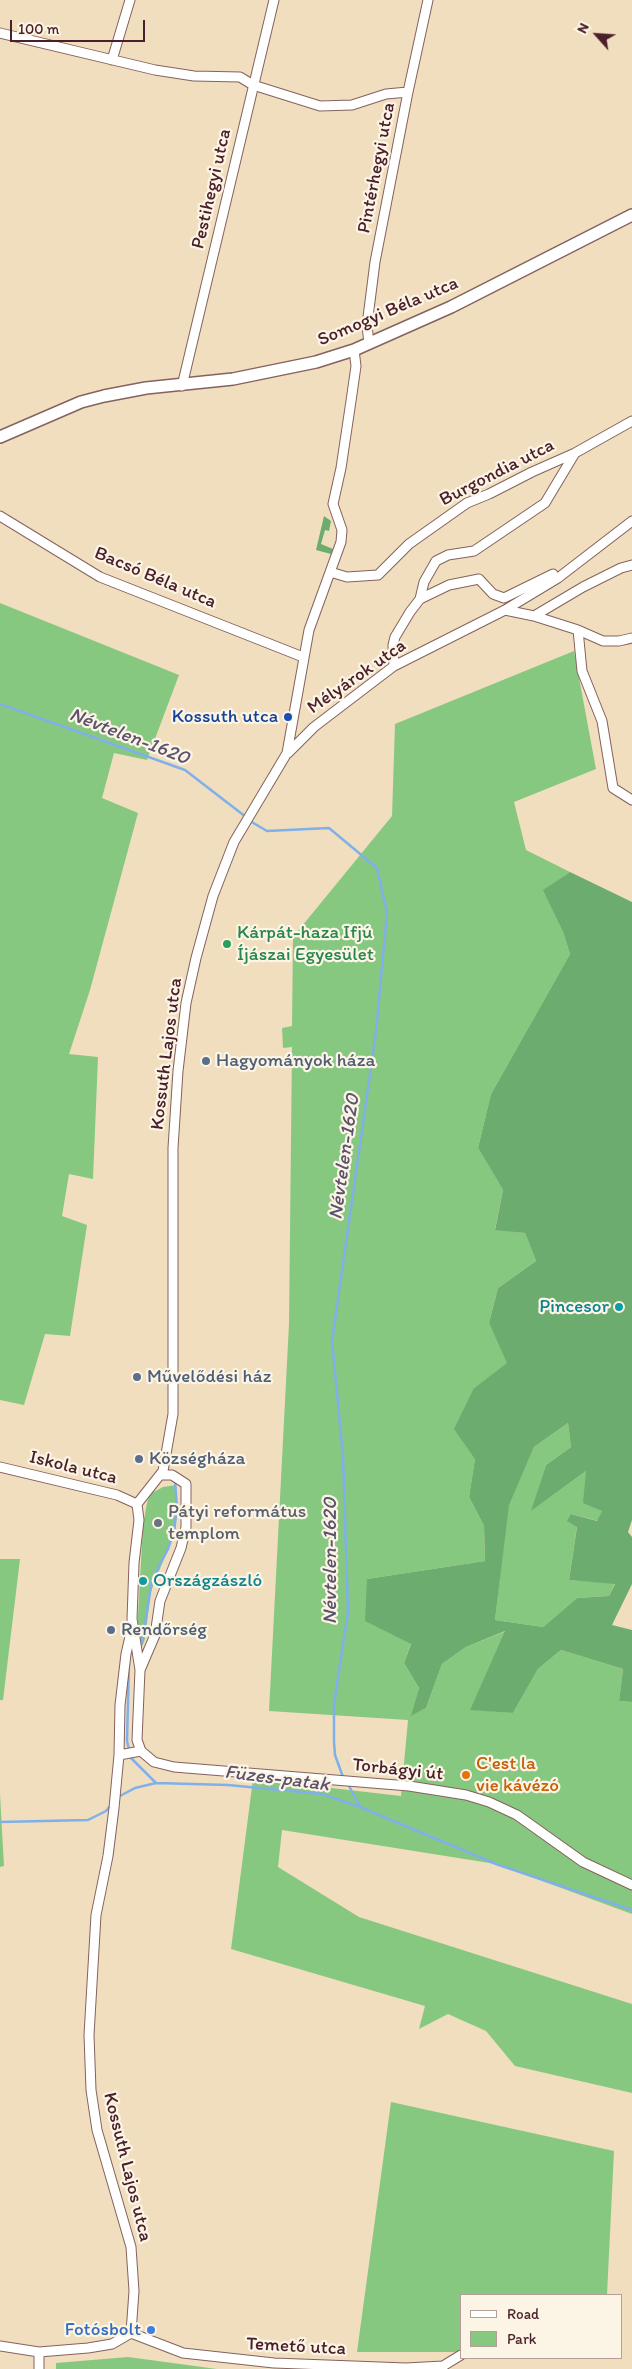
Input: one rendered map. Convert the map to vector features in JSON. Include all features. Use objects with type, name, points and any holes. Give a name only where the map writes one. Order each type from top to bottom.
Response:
[{"type":"main road","name":"Somogyi Béla utca","points":[[0,437],[81,402],[128,391],[182,386],[274,372],[354,350],[443,311],[632,215]]},
{"type":"street","points":[[112,60],[130,0]]},
{"type":"street","name":"Pestihegyi utca","points":[[182,386],[274,0]]},
{"type":"street","name":"Pintérhegyi utca","points":[[369,344],[367,325],[375,262],[428,0]]},
{"type":"street","points":[[0,33],[154,70],[194,76],[240,77],[253,85],[320,106],[352,105],[386,94],[408,92]]},
{"type":"street","points":[[303,658],[309,630],[341,542],[342,530],[333,504],[342,468],[356,366],[354,350]]},
{"type":"street","name":"Burgondia utca","points":[[330,572],[347,577],[378,575],[409,544],[454,510],[575,453],[632,421]]},
{"type":"street","points":[[394,666],[393,645],[396,637],[410,612],[420,599],[424,582],[436,561],[448,555],[474,552],[544,503],[575,453]]},
{"type":"street","name":"Bacsó Béla utca","points":[[0,516],[100,577],[303,658]]},
{"type":"street","name":"Mélyárok utca","points":[[287,753],[314,727],[394,666],[505,610],[558,578],[584,556],[632,521]]},
{"type":"street","points":[[420,599],[449,585],[479,579],[493,594],[504,598],[543,580],[584,556]]},
{"type":"street","points":[[534,616],[583,587],[621,568],[632,565]]},
{"type":"street","points":[[505,610],[534,616],[578,630],[603,641],[619,641],[632,638]]},
{"type":"street","points":[[578,630],[582,671],[602,721],[614,788],[632,800]]},
{"type":"street","name":"Kossuth Lajos utca","points":[[131,2333],[134,2291],[131,2248],[97,2130],[91,2090],[90,2044],[96,1915],[108,1856],[114,1808],[119,1755],[120,1705],[126,1654],[132,1627],[134,1563],[139,1520],[137,1504],[161,1474],[169,1447],[173,1414],[173,1148],[178,1071],[186,1004],[196,958],[214,896],[234,842],[287,753],[303,658]]},
{"type":"street","name":"Iskola utca","points":[[0,1467],[116,1495],[137,1504]]},
{"type":"street","name":"Kossuth Lajos utca","points":[[140,1670],[155,1635],[160,1600],[181,1548],[186,1527],[186,1484],[175,1476],[161,1474]]},
{"type":"street","name":"Kossuth Lajos utca","points":[[132,1627],[140,1670],[137,1740],[141,1751]]},
{"type":"street","points":[[119,1755],[141,1751]]},
{"type":"street","name":"Torbágyi út","points":[[141,1751],[154,1762],[174,1767],[447,1791],[490,1802],[535,1826],[583,1862],[632,1885]]},
{"type":"street","points":[[0,2346],[39,2352],[112,2344],[131,2333]]},
{"type":"street","name":"Temető utca","points":[[131,2333],[183,2353],[274,2363],[406,2368],[443,2366],[460,2356]]},
{"type":"street","points":[[39,2352],[39,2369]]},
{"type":"green space","points":[[324,516],[331,521],[329,531],[325,530],[321,544],[333,549],[331,554],[316,550]]},
{"type":"green space","points":[[0,603],[179,675],[147,760],[114,753],[102,798],[138,813],[90,990],[69,1054],[98,1057],[93,1179],[69,1174],[62,1216],[87,1225],[70,1336],[45,1334],[24,1405],[0,1400]]},
{"type":"green space","points":[[574,651],[596,769],[514,802],[526,850],[570,872],[544,890],[563,932],[570,954],[491,1094],[478,1148],[503,1190],[495,1229],[525,1233],[536,1261],[498,1288],[489,1323],[508,1363],[474,1388],[475,1459],[469,1497],[484,1526],[485,1561],[367,1579],[411,1643],[404,1663],[419,1688],[412,1715],[426,1708],[442,1664],[466,1647],[506,1631],[471,1709],[513,1713],[538,1669],[561,1650],[623,1669],[619,1701],[632,1702],[632,1914],[496,1864],[282,1830],[278,1867],[359,1917],[632,2004],[632,2093],[515,2066],[486,2031],[448,2014],[419,2029],[425,2006],[231,1949],[253,1779],[401,1796],[408,1720],[269,1711],[289,1324],[292,1047],[283,1048],[282,1028],[292,1026],[293,937],[392,816],[395,724]]},
{"type":"green space","points":[[570,872],[632,902],[632,1520],[628,1532],[632,1537],[632,1584],[612,1625],[632,1630],[632,1702],[619,1701],[623,1669],[561,1650],[538,1669],[513,1713],[470,1710],[505,1631],[466,1647],[442,1664],[426,1708],[411,1716],[419,1688],[404,1663],[411,1644],[365,1621],[367,1579],[485,1561],[484,1526],[469,1497],[475,1459],[454,1429],[474,1388],[507,1363],[489,1323],[498,1288],[536,1261],[525,1233],[495,1230],[503,1190],[478,1148],[491,1094],[570,954],[563,932],[543,890]],"holes":[[[568,1423],[571,1447],[546,1465],[531,1511],[586,1471],[583,1503],[602,1511],[597,1521],[571,1514],[567,1521],[577,1527],[569,1580],[615,1584],[609,1596],[577,1598],[543,1627],[495,1620],[509,1505],[534,1447]]]},
{"type":"green space","points":[[568,1423],[571,1447],[546,1465],[532,1510],[586,1471],[602,1511],[598,1521],[571,1514],[577,1526],[569,1580],[615,1583],[609,1596],[577,1598],[543,1627],[495,1620],[508,1505],[534,1447]]},
{"type":"green space","points":[[176,1485],[176,1529],[151,1591],[145,1639],[140,1652],[136,1652],[143,1525],[147,1503],[150,1494],[163,1487]]},
{"type":"green space","points":[[0,1559],[20,1559],[3,1700],[0,1700]]},
{"type":"green space","points":[[0,1794],[4,1866],[0,1867]]},
{"type":"green space","points":[[391,2102],[614,2151],[607,2294],[460,2294],[460,2352],[357,2352]]},
{"type":"green space","points":[[128,2357],[217,2369],[56,2369],[56,2363]]},
{"type":"waterway","name":"Névtelen-1620","points":[[0,704],[185,770],[246,817]]},
{"type":"waterway","name":"Névtelen-1620","points":[[250,821],[267,831],[329,828],[377,868],[387,913],[376,1032],[332,1341],[343,1456],[348,1612],[334,1704],[335,1755],[343,1777]]},
{"type":"waterway","points":[[142,1643],[152,1580],[168,1549],[174,1531],[177,1508],[175,1480]]},
{"type":"waterway","points":[[129,1663],[127,1741],[131,1758],[156,1783]]},
{"type":"waterway","name":"Füzes-patak","points":[[118,1797],[135,1788],[156,1783],[228,1785],[322,1794],[360,1807],[496,1864],[632,1910]]},
{"type":"waterway","name":"Névtelen-1620","points":[[348,1784],[360,1807]]},
{"type":"waterway","name":"Füzes-patak","points":[[0,1822],[88,1820],[106,1811],[111,1805]]},
{"type":"place","name":"Kossuth utca","points":[[288,717]]},
{"type":"place","name":"Kárpát-haza Ifjú Íjászai Egyesület","points":[[227,944]]},
{"type":"place","name":"Hagyományok háza","points":[[206,1061]]},
{"type":"place","name":"Pincesor","points":[[619,1307]]},
{"type":"place","name":"Művelődési ház","points":[[137,1377]]},
{"type":"place","name":"Községháza","points":[[139,1459]]},
{"type":"place","name":"Pátyi református templom","points":[[158,1523]]},
{"type":"place","name":"Országzászló","points":[[143,1581]]},
{"type":"place","name":"Rendőrség","points":[[111,1630]]},
{"type":"place","name":"C'est la vie kávézó","points":[[466,1775]]},
{"type":"place","name":"Fotósbolt","points":[[151,2330]]}]
